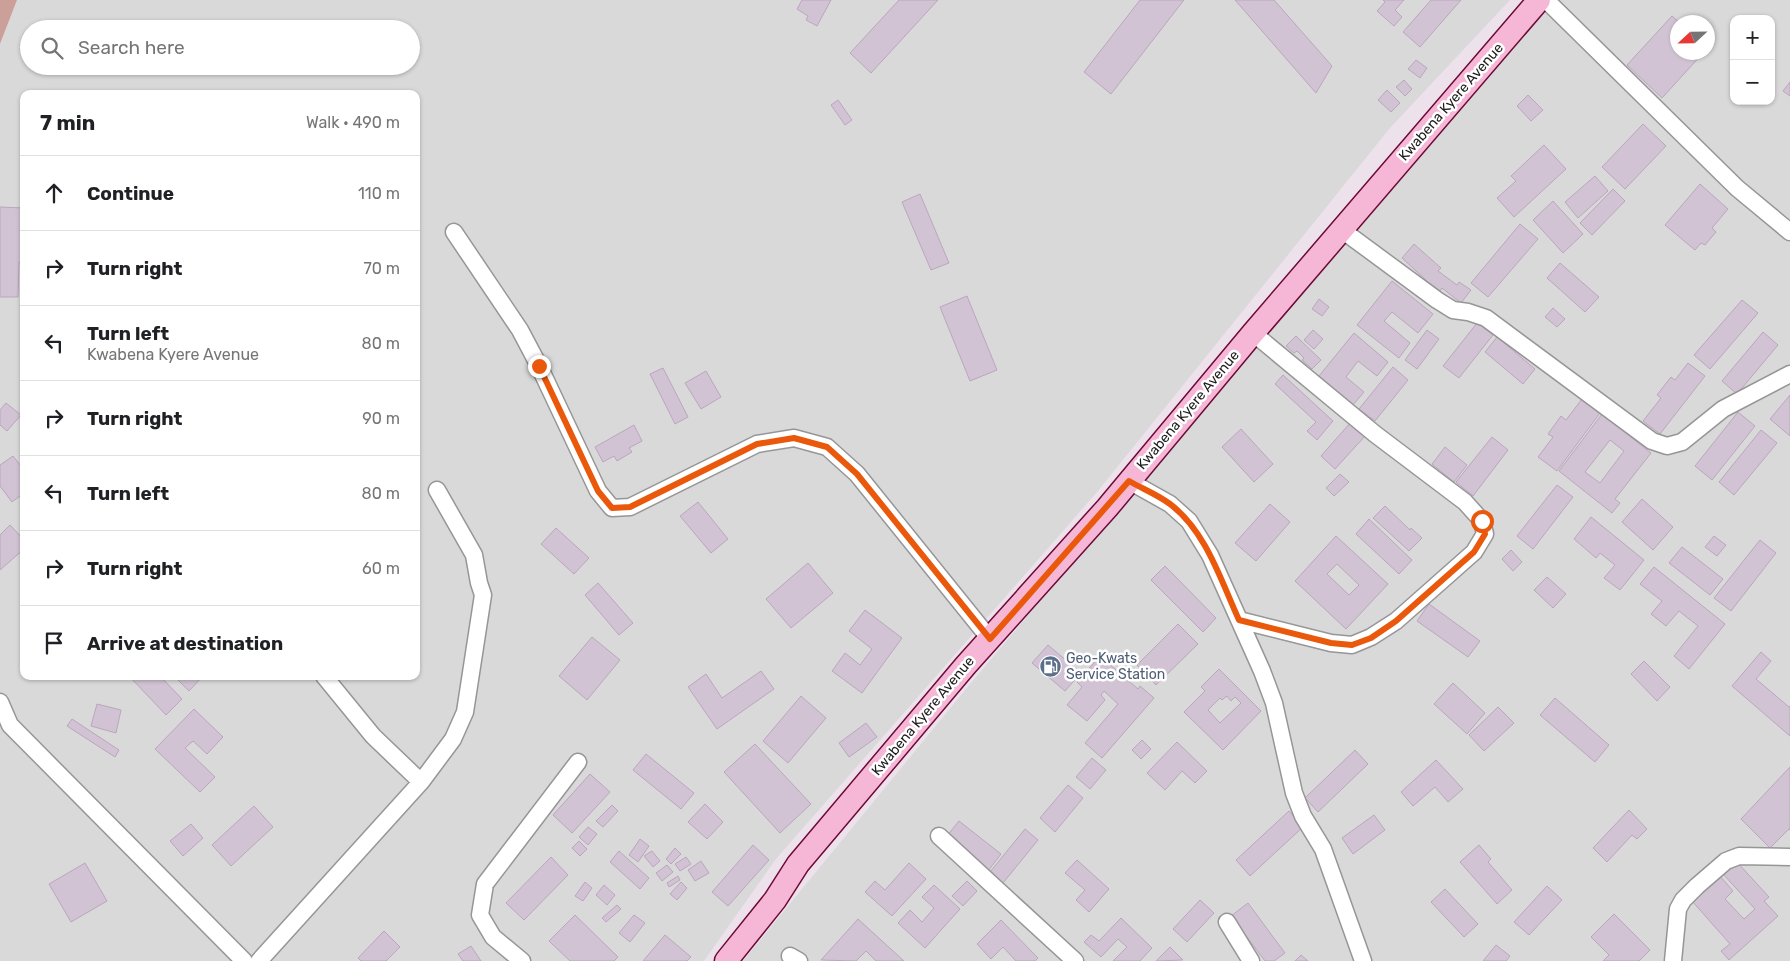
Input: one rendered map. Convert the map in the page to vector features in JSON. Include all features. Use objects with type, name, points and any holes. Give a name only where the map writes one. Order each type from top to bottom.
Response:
[{"type":"main road","name":"Kwabena Kyere Avenue","points":[[726,961],[775,900],[798,864],[990,639],[1129,481],[1253,332],[1539,0]]},
{"type":"street","points":[[1546,0],[1736,188],[1790,232]]},
{"type":"street","points":[[1342,230],[1453,310],[1468,312],[1486,318],[1652,441],[1668,446],[1682,442],[1723,409],[1790,374]]},
{"type":"street","points":[[454,232],[520,330],[598,491],[612,508],[630,507],[757,444],[794,438],[827,447],[857,474],[990,639]]},
{"type":"street","points":[[1239,620],[1331,643],[1352,645],[1371,638],[1396,621],[1474,552],[1485,534],[1482,521],[1465,502],[1375,434],[1253,332]]},
{"type":"street","points":[[1129,481],[1170,504],[1189,521],[1210,555],[1274,703],[1294,793],[1303,816],[1322,849],[1362,961]]},
{"type":"street","points":[[259,961],[421,782],[453,739],[465,712],[483,595],[474,555],[436,490]]},
{"type":"street","points":[[327,680],[373,736],[421,782]]},
{"type":"street","points":[[0,702],[10,725],[244,961]]},
{"type":"street","points":[[522,961],[493,936],[480,915],[485,884],[578,762]]},
{"type":"street","points":[[939,836],[1063,957]]},
{"type":"street","points":[[1673,961],[1678,909],[1683,900],[1704,880],[1726,861],[1739,856],[1790,857]]},
{"type":"street","points":[[1227,922],[1251,961]]},
{"type":"shaded area","points":[[0,0],[17,0],[0,44]]},
{"type":"shaded area","points":[[17,0],[1510,0],[1390,128],[1098,491],[776,859],[704,961],[0,961],[0,44]]},
{"type":"shaded area","points":[[1559,0],[1790,0],[1790,961],[743,961],[970,684],[1320,270],[1496,58]]},
{"type":"building","points":[[802,0],[831,0],[817,26],[806,20],[808,16],[797,9]]},
{"type":"building","points":[[899,0],[938,0],[871,73],[850,53]]},
{"type":"building","points":[[1140,0],[1184,0],[1111,94],[1084,72]]},
{"type":"building","points":[[1235,0],[1274,0],[1332,66],[1316,93]]},
{"type":"building","points":[[1383,0],[1404,0],[1395,10],[1402,17],[1394,26],[1377,11],[1385,2]]},
{"type":"building","points":[[1431,0],[1461,0],[1420,47],[1403,32]]},
{"type":"building","points":[[1670,18],[1670,60],[1697,60],[1662,98],[1627,65]]},
{"type":"building","points":[[1416,60],[1427,68],[1420,78],[1408,69]]},
{"type":"building","points":[[1404,80],[1412,89],[1405,96],[1396,87]]},
{"type":"building","points":[[1790,82],[1790,96],[1783,91]]},
{"type":"building","points":[[1387,90],[1400,103],[1391,112],[1378,100]]},
{"type":"building","points":[[1528,95],[1543,110],[1531,121],[1517,106]]},
{"type":"building","points":[[838,100],[852,120],[845,125],[831,105]]},
{"type":"building","points":[[1643,124],[1666,146],[1625,189],[1602,167]]},
{"type":"building","points":[[1544,145],[1566,169],[1514,217],[1497,198],[1516,181],[1511,176]]},
{"type":"building","points":[[1595,176],[1608,191],[1578,218],[1565,202]]},
{"type":"building","points":[[1700,184],[1728,209],[1712,228],[1716,232],[1705,245],[1701,243],[1695,250],[1665,225]]},
{"type":"building","points":[[1613,189],[1625,201],[1592,235],[1580,223]]},
{"type":"building","points":[[920,194],[949,263],[931,270],[902,202]]},
{"type":"building","points":[[1553,201],[1583,234],[1563,253],[1533,220]]},
{"type":"building","points":[[0,207],[20,208],[18,297],[0,297]]},
{"type":"building","points":[[1520,224],[1538,239],[1488,297],[1471,283]]},
{"type":"building","points":[[1414,244],[1441,268],[1438,271],[1457,285],[1459,282],[1471,290],[1461,303],[1442,288],[1440,291],[1428,282],[1402,258]]},
{"type":"building","points":[[1560,263],[1599,297],[1585,312],[1547,278]]},
{"type":"building","points":[[1392,281],[1433,314],[1418,333],[1392,312],[1384,321],[1410,343],[1399,358],[1357,325]]},
{"type":"building","points":[[967,296],[997,370],[970,381],[940,307]]},
{"type":"building","points":[[1319,299],[1329,307],[1322,316],[1312,309]]},
{"type":"building","points":[[1742,300],[1758,313],[1710,369],[1694,355]]},
{"type":"building","points":[[1553,308],[1565,319],[1557,327],[1545,317]]},
{"type":"building","points":[[1477,323],[1493,335],[1459,378],[1443,366]]},
{"type":"building","points":[[1313,330],[1323,339],[1314,349],[1304,340]]},
{"type":"building","points":[[1427,330],[1439,339],[1417,369],[1405,360]]},
{"type":"building","points":[[1763,332],[1778,345],[1737,394],[1722,381]]},
{"type":"building","points":[[1354,333],[1388,362],[1377,376],[1358,361],[1346,377],[1364,392],[1353,405],[1319,376]]},
{"type":"building","points":[[1296,336],[1321,360],[1312,369],[1302,360],[1304,358],[1297,351],[1294,353],[1286,346]]},
{"type":"building","points":[[1497,337],[1535,369],[1523,384],[1485,352]]},
{"type":"building","points":[[1688,363],[1705,376],[1660,434],[1643,421],[1661,398],[1657,395],[1671,377],[1675,380]]},
{"type":"building","points":[[1393,367],[1408,380],[1375,421],[1359,409]]},
{"type":"building","points":[[663,368],[688,417],[675,424],[650,374]]},
{"type":"building","points":[[706,371],[721,397],[701,409],[685,383]]},
{"type":"building","points":[[1283,375],[1333,421],[1317,440],[1307,431],[1316,422],[1275,384]]},
{"type":"building","points":[[1790,395],[1790,436],[1770,419]]},
{"type":"building","points":[[1582,399],[1600,413],[1557,471],[1538,457],[1553,437],[1548,434],[1561,416],[1566,420]]},
{"type":"building","points":[[6,403],[20,414],[7,431],[0,425],[0,410]]},
{"type":"building","points":[[1738,412],[1755,426],[1712,480],[1695,466]]},
{"type":"building","points":[[1602,414],[1651,453],[1615,499],[1620,503],[1612,513],[1559,471]],"holes":[[[1610,440],[1624,451],[1600,483],[1585,472]]]},
{"type":"building","points":[[1351,422],[1366,435],[1335,469],[1321,456]]},
{"type":"building","points":[[634,425],[642,441],[629,448],[632,452],[617,461],[614,456],[603,462],[595,447]]},
{"type":"building","points":[[1241,429],[1273,464],[1254,482],[1222,447]]},
{"type":"building","points":[[1761,430],[1777,443],[1734,495],[1719,482]]},
{"type":"building","points":[[1492,437],[1508,450],[1473,496],[1456,482]]},
{"type":"building","points":[[1445,447],[1467,465],[1454,482],[1432,464]]},
{"type":"building","points":[[13,456],[20,465],[20,496],[12,502],[0,486],[0,465]]},
{"type":"building","points":[[1340,474],[1349,482],[1334,496],[1326,488]]},
{"type":"building","points":[[1557,485],[1573,497],[1533,549],[1517,536]]},
{"type":"building","points":[[1642,499],[1673,527],[1653,550],[1622,522]]},
{"type":"building","points":[[698,502],[728,539],[711,553],[680,516]]},
{"type":"building","points":[[1270,504],[1290,522],[1256,561],[1235,543]]},
{"type":"building","points":[[1385,506],[1410,530],[1411,528],[1422,538],[1409,551],[1373,518]]},
{"type":"building","points":[[1591,517],[1644,560],[1620,590],[1604,578],[1615,565],[1600,553],[1596,558],[1574,539]]},
{"type":"building","points":[[1369,519],[1412,560],[1399,574],[1356,534]]},
{"type":"building","points":[[10,525],[20,536],[20,552],[0,570],[0,535]]},
{"type":"building","points":[[556,528],[589,558],[574,574],[541,544]]},
{"type":"building","points":[[1336,536],[1388,584],[1346,629],[1295,581]],"holes":[[[1337,564],[1359,585],[1349,595],[1327,574]]]},
{"type":"building","points":[[1714,536],[1726,545],[1717,556],[1705,547]]},
{"type":"building","points":[[1760,540],[1776,553],[1731,611],[1714,598]]},
{"type":"building","points":[[1682,547],[1723,579],[1710,595],[1669,563]]},
{"type":"building","points":[[1511,550],[1522,562],[1513,571],[1502,559]]},
{"type":"building","points":[[808,563],[833,593],[791,628],[766,599]]},
{"type":"building","points":[[1165,566],[1216,618],[1203,632],[1151,580]]},
{"type":"building","points":[[1654,567],[1725,624],[1689,669],[1674,656],[1698,626],[1679,611],[1666,626],[1651,614],[1662,601],[1640,584]]},
{"type":"building","points":[[1547,577],[1566,594],[1553,608],[1534,590]]},
{"type":"building","points":[[598,583],[633,623],[619,635],[585,595]]},
{"type":"building","points":[[1429,604],[1480,641],[1468,657],[1417,621]]},
{"type":"building","points":[[865,610],[902,638],[862,693],[832,671],[845,653],[860,665],[872,649],[849,631]]},
{"type":"building","points":[[1178,624],[1198,644],[1156,685],[1137,665]]},
{"type":"building","points":[[592,637],[620,660],[587,700],[559,676]]},
{"type":"building","points":[[1048,645],[1081,673],[1065,691],[1032,663]]},
{"type":"building","points":[[1761,652],[1771,661],[1756,679],[1790,706],[1790,736],[1732,686]]},
{"type":"building","points":[[1100,656],[1138,689],[1140,686],[1154,698],[1102,758],[1085,743],[1118,704],[1104,691],[1101,695],[1105,700],[1087,721],[1067,705],[1082,687],[1077,682]]},
{"type":"building","points":[[1644,661],[1670,687],[1657,701],[1631,674]]},
{"type":"building","points":[[1219,669],[1261,711],[1223,750],[1184,712],[1205,691],[1201,687]],"holes":[[[1227,696],[1231,701],[1235,697],[1241,703],[1220,723],[1208,710],[1220,698],[1222,700]]]},
{"type":"building","points":[[761,671],[774,689],[717,729],[688,687],[706,674],[722,698]]},
{"type":"building","points":[[133,680],[164,680],[182,699],[166,715]]},
{"type":"building","points":[[178,680],[199,680],[189,691]]},
{"type":"building","points":[[1453,683],[1485,713],[1467,734],[1434,704]]},
{"type":"building","points":[[801,696],[826,718],[788,763],[763,741]]},
{"type":"building","points":[[1555,698],[1609,745],[1595,762],[1540,715]]},
{"type":"building","points":[[97,704],[121,710],[116,733],[91,726]]},
{"type":"building","points":[[1498,707],[1514,723],[1484,751],[1469,735]]},
{"type":"building","points":[[194,709],[223,737],[207,754],[193,741],[185,748],[215,777],[200,792],[155,749]]},
{"type":"building","points":[[72,719],[119,750],[115,757],[67,726]]},
{"type":"building","points":[[866,723],[877,737],[849,757],[839,743]]},
{"type":"building","points":[[1142,740],[1151,749],[1141,759],[1132,750]]},
{"type":"building","points":[[1177,742],[1207,771],[1195,783],[1182,771],[1165,790],[1147,773]]},
{"type":"building","points":[[755,744],[811,804],[780,833],[724,772]]},
{"type":"building","points":[[1355,750],[1368,764],[1318,812],[1305,798]]},
{"type":"building","points":[[646,754],[694,793],[681,809],[633,770]]},
{"type":"building","points":[[1092,758],[1106,770],[1090,789],[1076,777]]},
{"type":"building","points":[[1436,760],[1463,789],[1448,802],[1435,787],[1413,806],[1401,792]]},
{"type":"building","points":[[1790,767],[1790,830],[1770,848],[1741,819]]},
{"type":"building","points":[[590,774],[610,792],[572,833],[553,815]]},
{"type":"building","points":[[1068,785],[1083,798],[1055,832],[1040,818]]},
{"type":"building","points":[[705,804],[723,822],[707,839],[688,822]]},
{"type":"building","points":[[612,805],[618,811],[603,827],[596,821]]},
{"type":"building","points":[[254,806],[273,827],[231,866],[212,845]]},
{"type":"building","points":[[1629,810],[1647,829],[1637,839],[1632,835],[1607,862],[1593,848]]},
{"type":"building","points":[[1289,811],[1303,827],[1250,876],[1236,860]]},
{"type":"building","points":[[1374,815],[1385,830],[1353,854],[1342,838]]},
{"type":"building","points":[[959,821],[1001,854],[988,871],[946,837]]},
{"type":"building","points":[[191,824],[203,838],[183,856],[170,841]]},
{"type":"building","points":[[588,827],[597,834],[588,845],[579,837]]},
{"type":"building","points":[[1025,829],[1038,840],[1003,883],[990,872]]},
{"type":"building","points":[[640,839],[649,846],[638,862],[629,855]]},
{"type":"building","points":[[579,841],[587,849],[580,856],[572,848]]},
{"type":"building","points":[[753,845],[769,860],[728,906],[712,892]]},
{"type":"building","points":[[1479,845],[1491,859],[1488,862],[1512,890],[1497,904],[1460,862]]},
{"type":"building","points":[[675,848],[681,854],[671,864],[666,859]]},
{"type":"building","points":[[619,851],[649,878],[640,889],[610,862]]},
{"type":"building","points":[[652,851],[660,861],[653,867],[644,856]]},
{"type":"building","points":[[551,857],[568,875],[524,920],[506,903]]},
{"type":"building","points":[[686,857],[691,864],[680,871],[675,864]]},
{"type":"building","points":[[1077,860],[1109,889],[1089,912],[1076,900],[1085,890],[1065,873]]},
{"type":"building","points":[[701,861],[709,873],[695,881],[688,870]]},
{"type":"building","points":[[1737,862],[1769,897],[1764,901],[1778,916],[1729,960],[1721,951],[1730,944],[1692,901],[1720,876],[1733,891],[1725,899],[1744,919],[1755,909],[1723,874]]},
{"type":"building","points":[[85,863],[107,901],[71,922],[49,884]]},
{"type":"building","points":[[909,863],[926,879],[892,916],[865,892],[875,881],[885,890]]},
{"type":"building","points":[[667,865],[673,872],[662,881],[656,873]]},
{"type":"building","points":[[678,876],[680,880],[669,887],[667,883]]},
{"type":"building","points":[[967,881],[977,891],[963,906],[952,896]]},
{"type":"building","points":[[585,882],[592,888],[583,901],[575,896]]},
{"type":"building","points":[[681,882],[687,888],[677,900],[670,894]]},
{"type":"building","points":[[604,885],[615,895],[607,905],[596,895]]},
{"type":"building","points":[[934,885],[960,909],[925,948],[898,923],[910,910],[922,922],[934,908],[922,897]]},
{"type":"building","points":[[1547,886],[1562,900],[1529,935],[1514,922]]},
{"type":"building","points":[[1445,889],[1478,924],[1464,937],[1431,902]]},
{"type":"building","points":[[1200,900],[1214,913],[1187,942],[1173,929]]},
{"type":"building","points":[[1248,903],[1285,953],[1274,961],[1265,961],[1231,916]]},
{"type":"building","points":[[617,905],[621,909],[606,922],[602,918]]},
{"type":"building","points":[[1614,914],[1650,950],[1639,961],[1603,961],[1609,955],[1591,937]]},
{"type":"building","points":[[575,915],[618,957],[614,961],[570,961],[549,941]]},
{"type":"building","points":[[634,915],[645,923],[630,942],[619,933]]},
{"type":"building","points":[[1121,918],[1152,948],[1140,961],[1113,961],[1127,947],[1118,939],[1101,957],[1084,942],[1091,935],[1099,941]]},
{"type":"building","points":[[858,919],[904,961],[876,961],[866,951],[856,961],[821,960]]},
{"type":"building","points":[[1001,920],[1038,958],[1035,961],[1016,961],[1003,947],[991,959],[977,944]]},
{"type":"building","points":[[384,931],[400,947],[386,961],[361,961],[358,958]]},
{"type":"building","points":[[665,935],[691,957],[687,961],[643,961]]},
{"type":"building","points":[[1496,945],[1510,956],[1506,961],[1483,961]]},
{"type":"building","points":[[471,946],[481,961],[463,961],[458,954]]},
{"type":"building","points":[[1170,947],[1183,960],[1156,961]]},
{"type":"building","points":[[1301,955],[1308,961],[1295,961]]},
{"type":"place","name":"Geo-Kwats Service Station","points":[[1050,666]]},
{"type":"route","points":[[539,366],[598,491],[612,508],[630,507],[757,444],[794,438],[827,447],[857,474],[990,639],[1108,508],[1129,481],[1170,504],[1189,521],[1210,555],[1239,620],[1331,643],[1352,645],[1371,638],[1396,621],[1474,552],[1485,534],[1482,521]]}]
